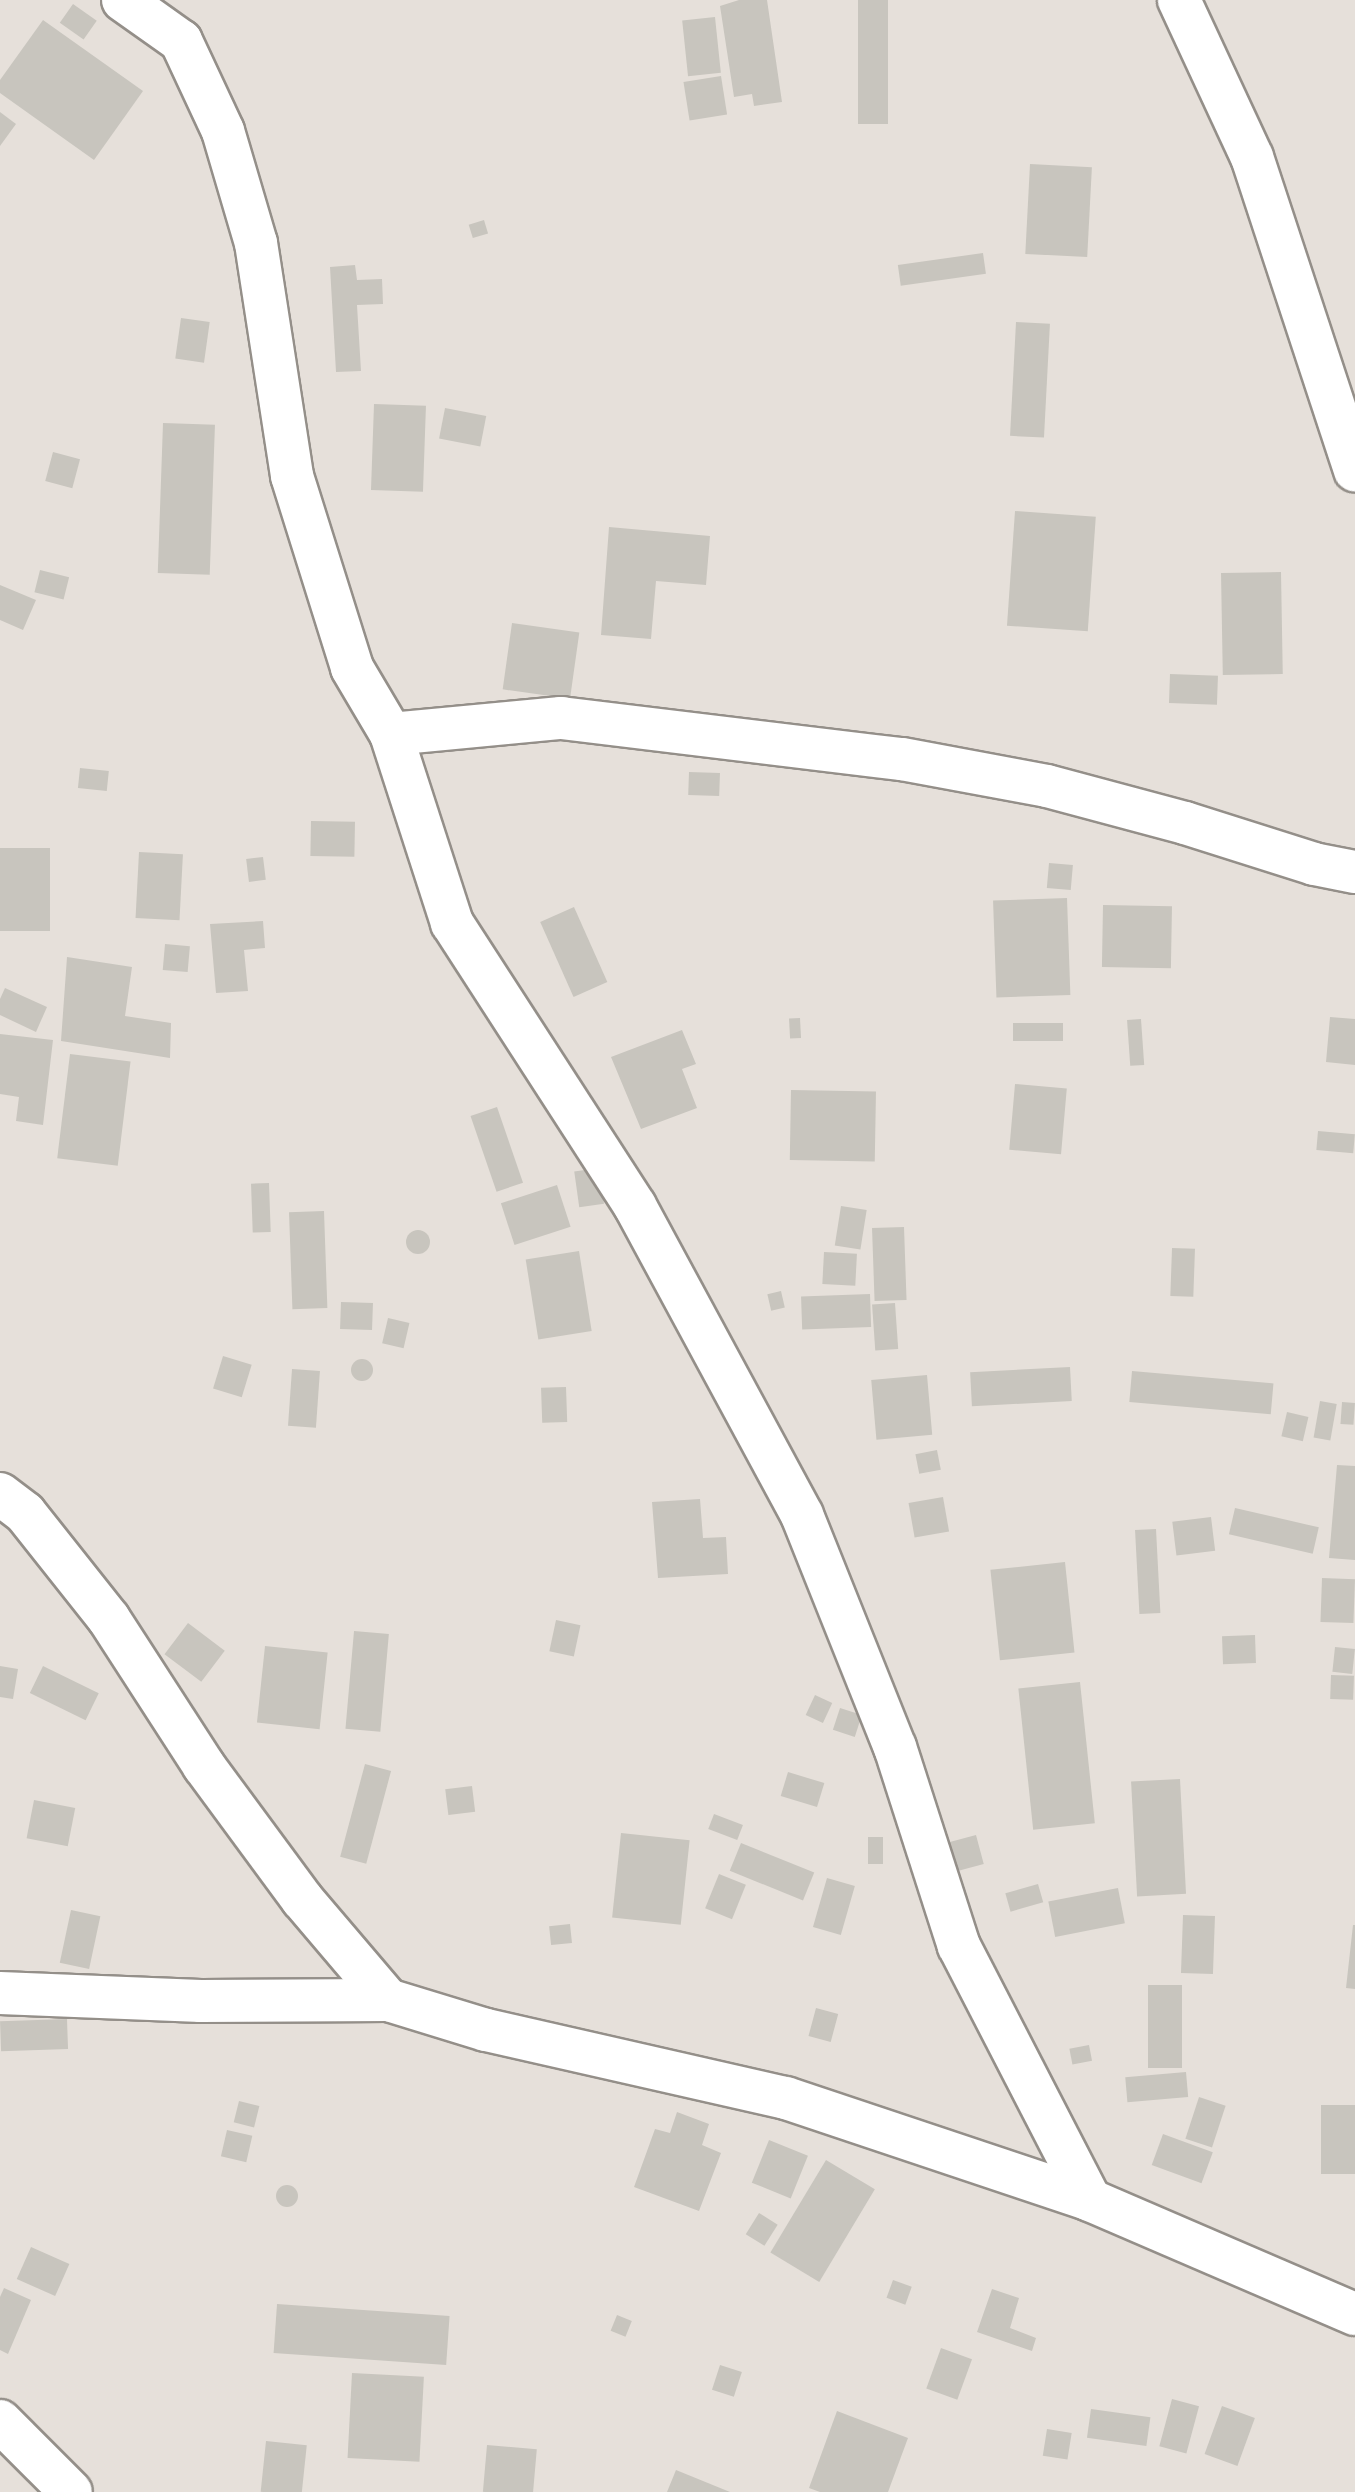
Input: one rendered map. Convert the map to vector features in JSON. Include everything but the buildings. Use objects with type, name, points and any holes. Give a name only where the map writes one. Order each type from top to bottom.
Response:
[{"type":"street","points":[[123,0],[181,41],[223,131],[256,243],[292,476],[352,668],[391,734],[452,923],[635,1206],[802,1515],[895,1747],[959,1946],[1090,2200]]},
{"type":"street","points":[[1179,0],[1252,157],[1355,471]]},
{"type":"street","points":[[391,734],[561,718],[902,759],[1047,786],[1185,823],[1314,864],[1355,872]]},
{"type":"street","points":[[0,1494],[25,1513],[109,1619],[204,1766],[302,1899],[388,2000]]},
{"type":"street","points":[[0,1993],[201,2001],[388,2000],[486,2030],[786,2098],[1090,2200],[1355,2314]]},
{"type":"street","points":[[0,2421],[71,2492]]}]
